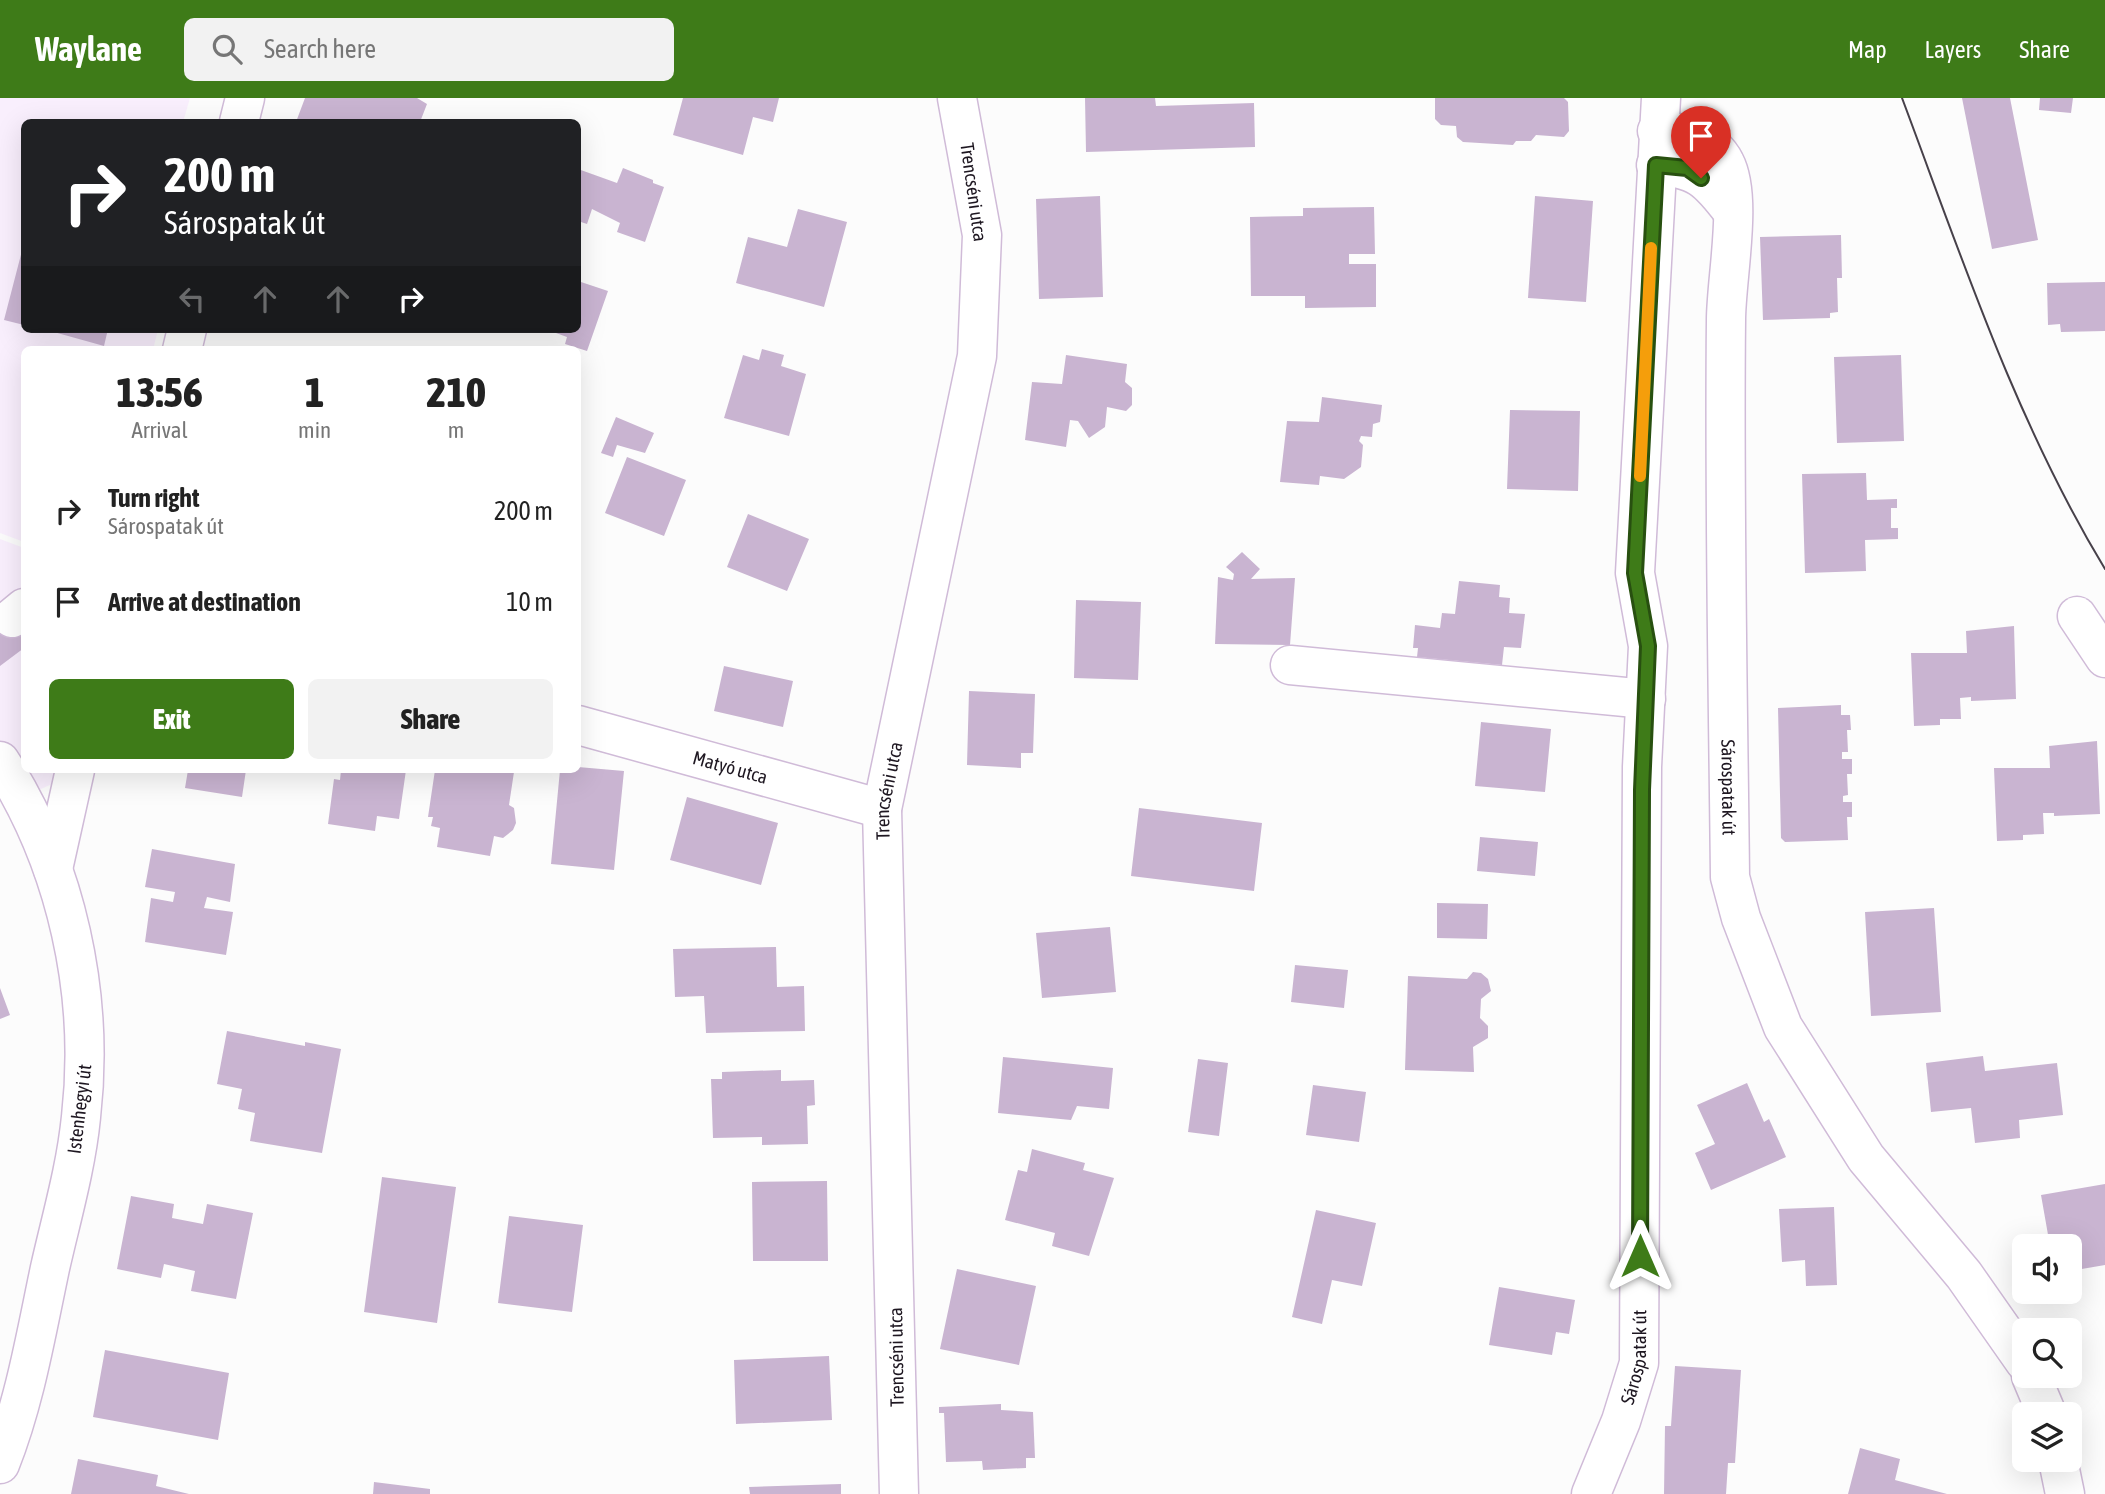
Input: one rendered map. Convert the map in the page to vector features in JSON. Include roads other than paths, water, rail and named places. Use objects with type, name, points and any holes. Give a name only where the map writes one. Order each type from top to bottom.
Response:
[{"type":"street","points":[[240,119],[245,98]]},
{"type":"street","name":"Trencséni utca","points":[[899,1494],[882,809],[977,356],[982,235],[957,98]]},
{"type":"street","name":"Sárospatak út","points":[[1658,131],[1687,168],[1715,188],[1732,211],[1726,318],[1730,863],[1732,887],[1741,918],[1783,1027],[1867,1158],[1964,1275],[2012,1343]]},
{"type":"street","name":"Sárospatak út","points":[[1591,1494],[1621,1421],[1639,1363],[1642,793],[1648,646],[1635,573],[1658,131]]},
{"type":"street","points":[[2077,616],[2105,658]]},
{"type":"street","points":[[1290,665],[1646,699]]},
{"type":"street","name":"Matyó utca","points":[[581,726],[882,809]]},
{"type":"street","points":[[10,777],[41,789],[69,773]]},
{"type":"street","points":[[53,869],[72,773]]},
{"type":"street","name":"Istenhegyi út","points":[[0,1464],[28,1376],[81,1120],[86,1053],[80,986],[70,929],[53,869],[10,777]]},
{"type":"street","points":[[2060,1472],[2065,1494]]},
{"type":"tram line","points":[[1902,98],[1969,279],[2017,398],[2073,513],[2105,569]]}]
